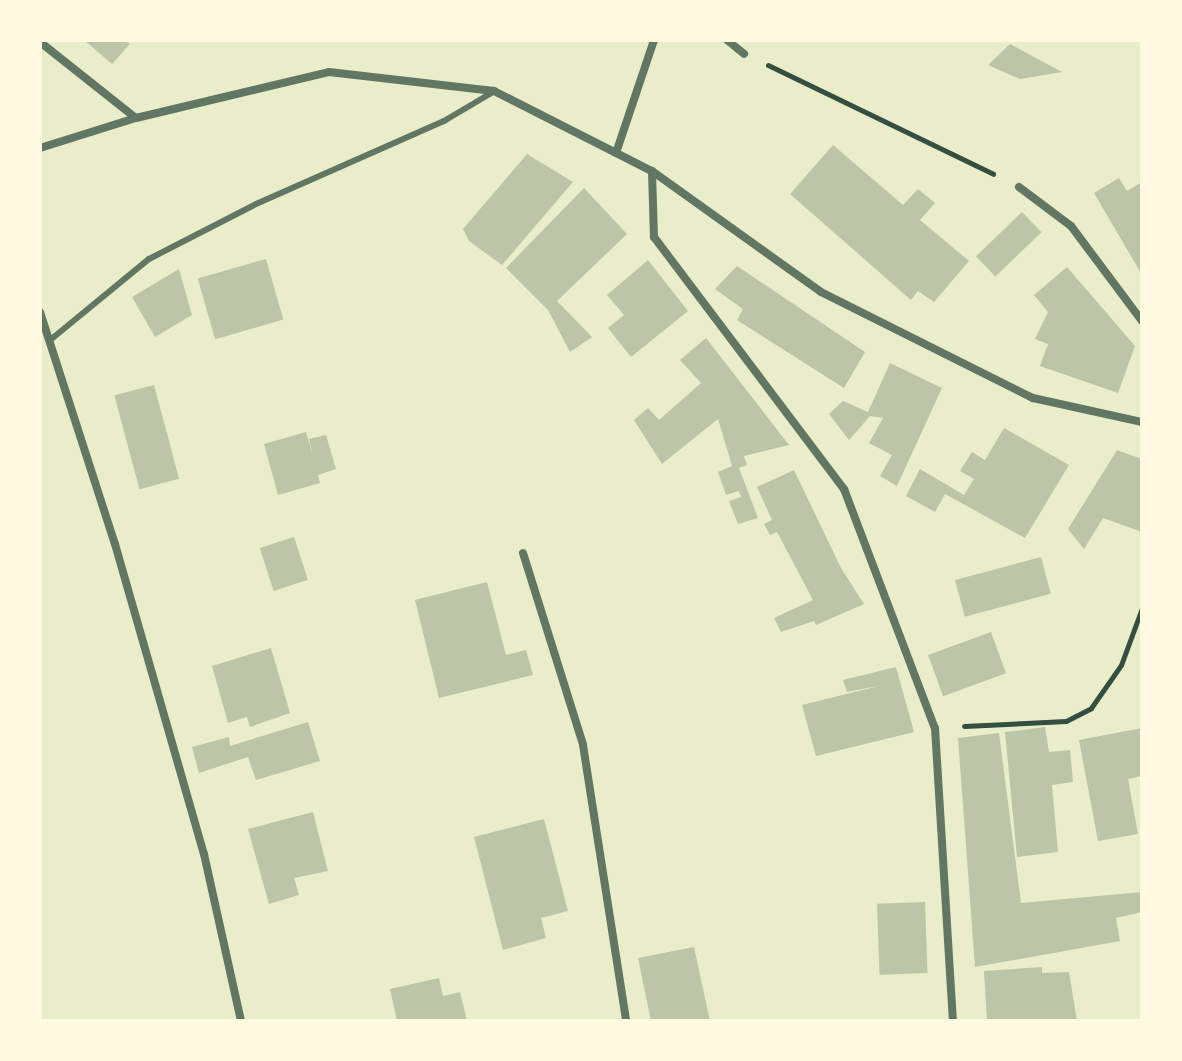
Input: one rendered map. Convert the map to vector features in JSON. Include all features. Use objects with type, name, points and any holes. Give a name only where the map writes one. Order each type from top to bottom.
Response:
[{"type":"street","points":[[616,153],[654,40]]},
{"type":"street","points":[[727,40],[744,54]]},
{"type":"street","points":[[40,42],[136,118]]},
{"type":"street","points":[[40,148],[136,118],[329,72],[494,91],[652,171],[821,292],[1033,398],[1142,422]]},
{"type":"street","points":[[652,171],[654,237],[844,489],[935,728],[953,1021]]},
{"type":"street","points":[[1019,187],[1071,226],[1142,321]]},
{"type":"street","points":[[40,312],[115,544],[204,854],[241,1021]]},
{"type":"street","points":[[523,553],[583,745],[626,1021]]},
{"type":"lane","points":[[49,341],[149,259],[256,204],[444,121],[494,91]]},
{"type":"path","points":[[744,54],[1019,187]]},
{"type":"path","points":[[935,728],[1066,721],[1091,708],[1121,665],[1142,608]]},
{"type":"building","points":[[84,40],[125,40],[130,44],[112,64]]},
{"type":"building","points":[[1010,44],[1062,72],[1020,79],[988,65]]},
{"type":"building","points":[[833,145],[903,205],[918,189],[935,203],[920,220],[969,261],[934,302],[918,291],[911,300],[790,194]]},
{"type":"building","points":[[527,154],[573,182],[502,265],[469,241],[463,229]]},
{"type":"building","points":[[1119,178],[1127,191],[1142,182],[1142,275],[1094,193]]},
{"type":"building","points":[[584,188],[627,234],[557,301],[592,337],[570,352],[548,310],[506,268]]},
{"type":"building","points":[[1022,212],[1041,232],[995,277],[976,256]]},
{"type":"building","points":[[266,259],[283,320],[215,339],[198,279]]},
{"type":"building","points":[[648,260],[688,311],[631,357],[608,328],[624,315],[607,295]]},
{"type":"building","points":[[737,266],[865,352],[844,388],[737,320],[743,309],[715,289]]},
{"type":"building","points":[[1067,267],[1135,346],[1118,393],[1040,366],[1048,344],[1035,339],[1048,312],[1034,295]]},
{"type":"building","points":[[179,269],[192,315],[155,337],[132,297]]},
{"type":"building","points":[[706,338],[789,445],[744,456],[747,465],[739,468],[758,518],[738,524],[729,501],[741,497],[739,491],[726,495],[718,472],[732,466],[718,419],[662,464],[634,420],[648,408],[659,420],[701,383],[680,360]]},
{"type":"building","points":[[890,363],[942,388],[897,486],[880,476],[892,455],[869,443],[883,418],[870,416],[849,440],[829,414],[843,401],[868,412]]},
{"type":"building","points":[[154,385],[179,479],[140,489],[114,396]]},
{"type":"building","points":[[1004,428],[1069,465],[1025,538],[945,494],[935,512],[906,496],[920,469],[964,495],[974,479],[960,471],[972,452],[985,460]]},
{"type":"building","points":[[306,432],[313,456],[309,439],[326,435],[336,469],[318,475],[320,483],[278,495],[264,444]]},
{"type":"building","points":[[1117,450],[1142,459],[1142,532],[1103,518],[1084,549],[1068,529]]},
{"type":"building","points":[[794,470],[841,568],[864,604],[816,625],[814,621],[781,632],[774,618],[813,600],[777,532],[770,535],[764,524],[772,520],[757,487]]},
{"type":"building","points":[[294,537],[308,580],[274,591],[260,548]]},
{"type":"building","points":[[1041,557],[1051,594],[965,617],[955,580]]},
{"type":"building","points":[[487,582],[506,655],[526,650],[533,675],[439,698],[415,600]]},
{"type":"building","points":[[991,632],[1006,673],[943,696],[928,655]]},
{"type":"building","points":[[271,648],[290,713],[250,727],[247,717],[228,723],[212,666]]},
{"type":"building","points":[[896,667],[914,732],[816,756],[802,705],[883,685],[847,692],[843,680]]},
{"type":"building","points":[[308,722],[320,761],[256,780],[248,757],[199,773],[192,747],[229,737],[230,746]]},
{"type":"building","points":[[1045,727],[1049,752],[1070,750],[1073,782],[1052,785],[1058,852],[1017,857],[1005,732]]},
{"type":"building","points":[[1142,728],[1142,776],[1128,779],[1138,834],[1098,841],[1079,740]]},
{"type":"building","points":[[999,733],[1021,903],[1142,892],[1142,912],[1116,918],[1120,941],[975,967],[958,738]]},
{"type":"building","points":[[313,812],[328,871],[294,878],[299,895],[269,904],[248,829]]},
{"type":"building","points":[[544,819],[568,911],[541,918],[546,938],[503,950],[474,837]]},
{"type":"building","points":[[925,902],[927,973],[880,975],[877,904]]},
{"type":"building","points":[[694,947],[710,1021],[651,1021],[638,958]]},
{"type":"building","points":[[1042,967],[1042,973],[1069,972],[1077,1021],[987,1021],[984,971]]},
{"type":"building","points":[[439,978],[443,996],[460,992],[467,1021],[397,1021],[390,989]]}]
